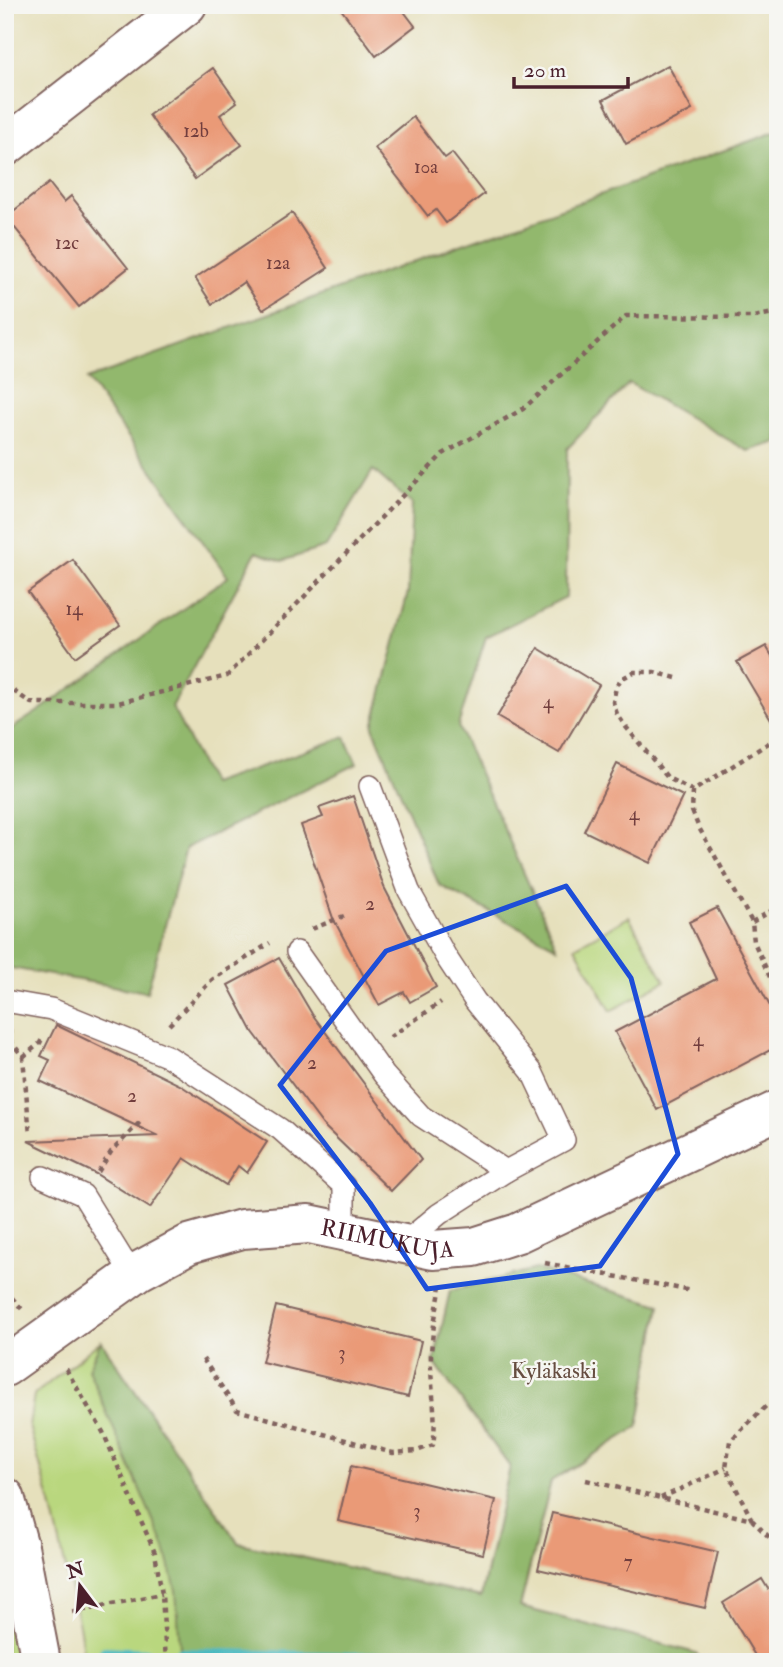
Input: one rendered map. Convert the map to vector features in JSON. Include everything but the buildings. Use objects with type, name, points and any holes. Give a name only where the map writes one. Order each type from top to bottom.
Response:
[{"type":"street","points":[[5,147],[187,5]]},
{"type":"street","name":"RIIMUKUJA","points":[[5,1367],[133,1276],[189,1244],[242,1229],[309,1224],[433,1250],[474,1247],[518,1233],[778,1110]]},
{"type":"street","points":[[6,1499],[19,1547],[41,1662]]},
{"type":"lane","points":[[370,786],[409,891],[464,985],[532,1072],[564,1140],[506,1171],[439,1214],[403,1244]]},
{"type":"lane","points":[[297,952],[368,1052],[421,1116],[506,1171]]},
{"type":"lane","points":[[8,1001],[51,1009],[169,1057],[280,1129],[344,1186],[344,1232]]},
{"type":"lane","points":[[43,1177],[83,1195],[133,1276]]},
{"type":"path","points":[[5,685],[30,703],[118,703],[227,676],[443,454],[523,410],[626,316],[754,317],[778,312]]},
{"type":"path","points":[[676,678],[634,672],[621,679],[613,702],[626,727],[668,778],[693,792]]},
{"type":"path","points":[[5,697],[10,727],[5,754]]},
{"type":"path","points":[[693,792],[778,737]]},
{"type":"path","points":[[693,792],[692,811],[698,826],[752,922],[754,942],[778,995]]},
{"type":"path","points":[[752,922],[778,907]]},
{"type":"path","points":[[150,1049],[173,1020],[212,980],[266,944],[276,941]]},
{"type":"path","points":[[368,1052],[464,985]]},
{"type":"path","points":[[8,1001],[10,1040],[23,1057],[30,1135]]},
{"type":"path","points":[[83,1195],[111,1152],[141,1122]]},
{"type":"path","points":[[537,1262],[692,1291]]},
{"type":"path","points":[[203,1359],[237,1410],[393,1453],[417,1451],[433,1446],[435,1430],[431,1367],[432,1329],[443,1278]]},
{"type":"path","points":[[5,1290],[23,1311]]},
{"type":"path","points":[[65,1367],[103,1432],[155,1553],[162,1594],[166,1662]]},
{"type":"path","points":[[766,1406],[730,1441],[726,1468],[752,1520],[778,1546]]},
{"type":"path","points":[[661,1498],[726,1468]]},
{"type":"path","points":[[586,1480],[752,1520]]},
{"type":"path","points":[[69,1613],[162,1594]]},
{"type":"highlighted area","points":[[566,886],[631,978],[678,1154],[600,1266],[427,1289],[370,1203],[280,1085],[386,951]]},
{"type":"green space","points":[[778,131],[778,442],[748,451],[629,383],[567,449],[566,597],[486,637],[458,726],[557,947],[439,885],[373,727],[408,592],[412,504],[373,470],[326,547],[282,561],[256,552],[172,707],[211,784],[345,737],[357,764],[186,848],[147,992],[5,967],[5,733],[228,577],[87,379]]},
{"type":"green space","points":[[629,917],[665,981],[611,1011],[575,947]]},
{"type":"green space","name":"Kyläkaski","points":[[536,1269],[660,1305],[638,1427],[551,1481],[520,1607],[696,1653],[702,1662],[84,1662],[80,1630],[51,1504],[29,1426],[34,1395],[101,1341],[238,1543],[481,1597],[510,1467],[434,1362],[450,1291]]},
{"type":"green space","name":"Kyläkaski","points":[[536,1269],[660,1305],[638,1427],[551,1481],[520,1607],[696,1653],[702,1662],[181,1662],[176,1590],[165,1548],[88,1369],[101,1341],[238,1543],[481,1597],[510,1467],[434,1362],[450,1291]]},
{"type":"green space","points":[[14,1629],[19,1662],[5,1662],[5,1630]]},
{"type":"waterway","points":[[105,1652],[146,1654]]},
{"type":"waterway","points":[[180,1654],[351,1658],[435,1656]]}]
